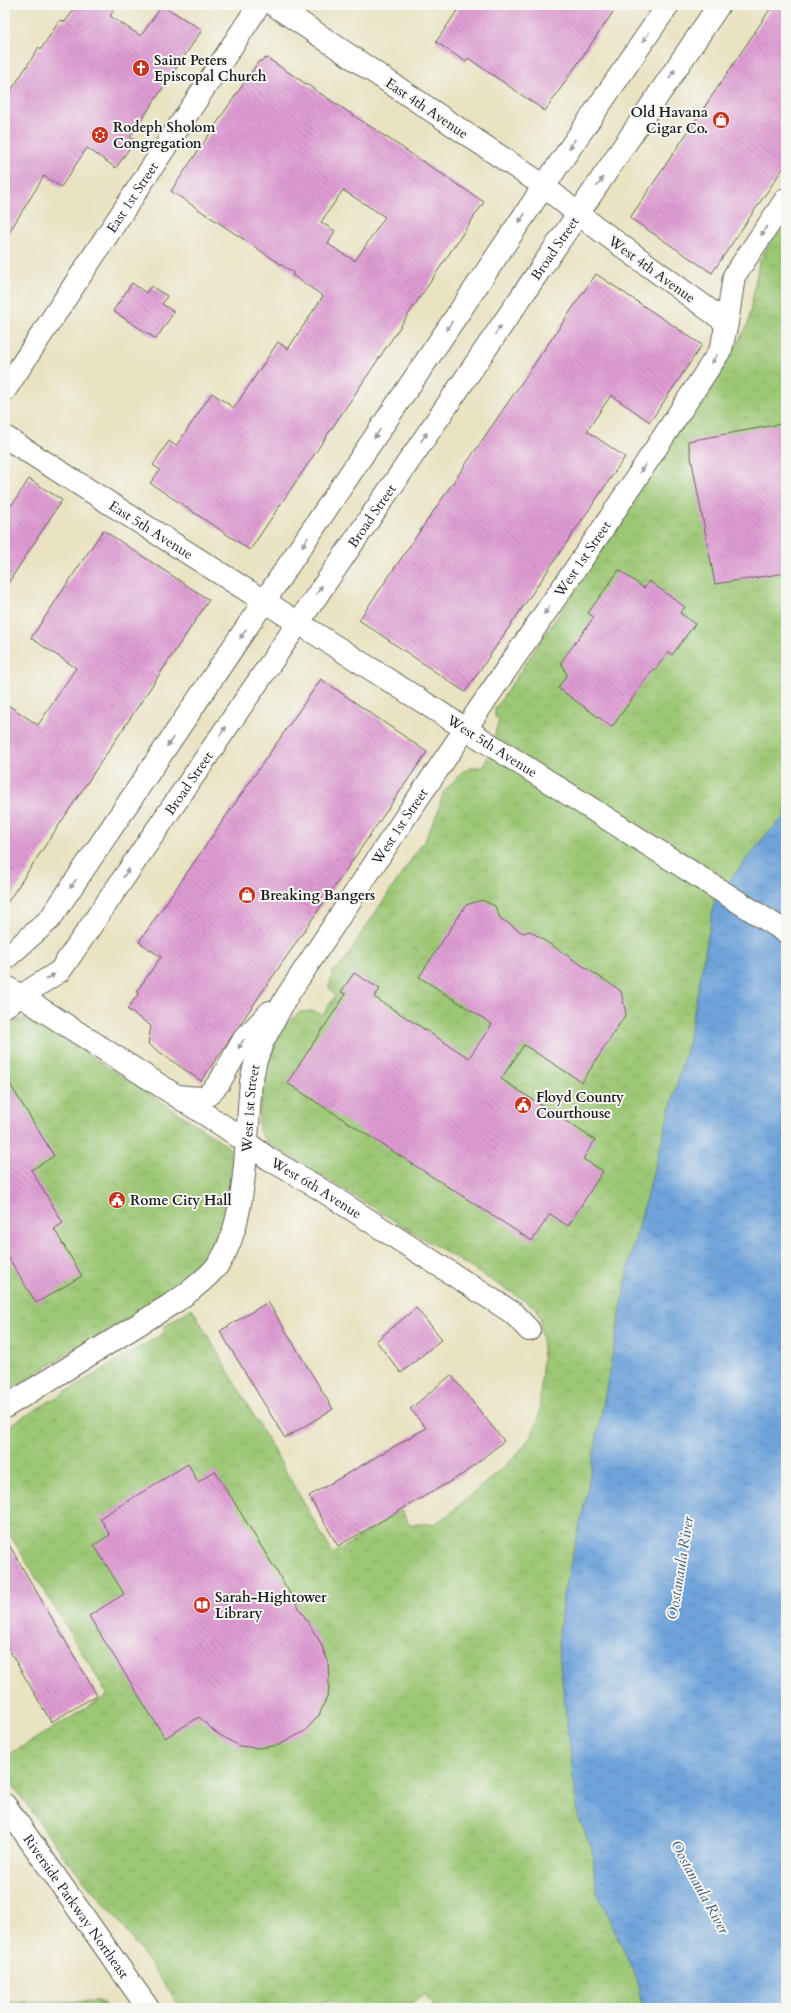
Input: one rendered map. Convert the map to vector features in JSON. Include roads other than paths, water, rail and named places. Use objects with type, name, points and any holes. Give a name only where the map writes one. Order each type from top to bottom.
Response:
[{"type":"street","name":"East 1st Street","points":[[5,390],[259,5]]},
{"type":"street","name":"East 4th Avenue","points":[[274,5],[544,186],[578,214]]},
{"type":"street","points":[[5,959],[50,919],[544,186],[668,5]]},
{"type":"street","name":"Broad Street","points":[[10,996],[60,971],[578,214],[719,5]]},
{"type":"street","name":"West 1st Street","points":[[5,1407],[178,1300],[200,1283],[217,1266],[229,1245],[237,1219],[251,1088],[256,1060],[263,1040],[287,996],[465,729],[604,527],[721,349],[727,323],[734,276],[786,199]]},
{"type":"street","name":"West 4th Avenue","points":[[578,214],[727,323]]},
{"type":"street","name":"East 5th Avenue","points":[[5,437],[297,623]]},
{"type":"street","name":"West 5th Avenue","points":[[297,623],[786,932]]},
{"type":"street","name":"West 6th Avenue","points":[[10,996],[176,1096],[269,1159],[318,1187],[513,1313],[529,1330]]},
{"type":"street","points":[[176,1096],[199,1098],[208,1095],[219,1084],[244,1038],[287,996]]},
{"type":"street","name":"Riverside Parkway Northeast","points":[[5,1805],[148,2008]]},
{"type":"water","name":"Oostanaula River","points":[[786,815],[786,2008],[643,2008],[635,1975],[597,1892],[592,1849],[578,1816],[558,1646],[563,1596],[585,1502],[631,1255],[688,1043],[715,899],[765,836]]},
{"type":"place","name":"Saint Peters Episcopal Church","points":[[141,68]]},
{"type":"place","name":"Old Havana Cigar Co.","points":[[721,120]]},
{"type":"place","name":"Rodeph Sholom Congregation","points":[[100,135]]},
{"type":"place","name":"Breaking Bangers","points":[[247,895]]},
{"type":"place","name":"Floyd County Courthouse","points":[[523,1105]]},
{"type":"place","name":"Rome City Hall","points":[[117,1200]]},
{"type":"place","name":"Sarah-Hightower Library","points":[[202,1605]]}]
